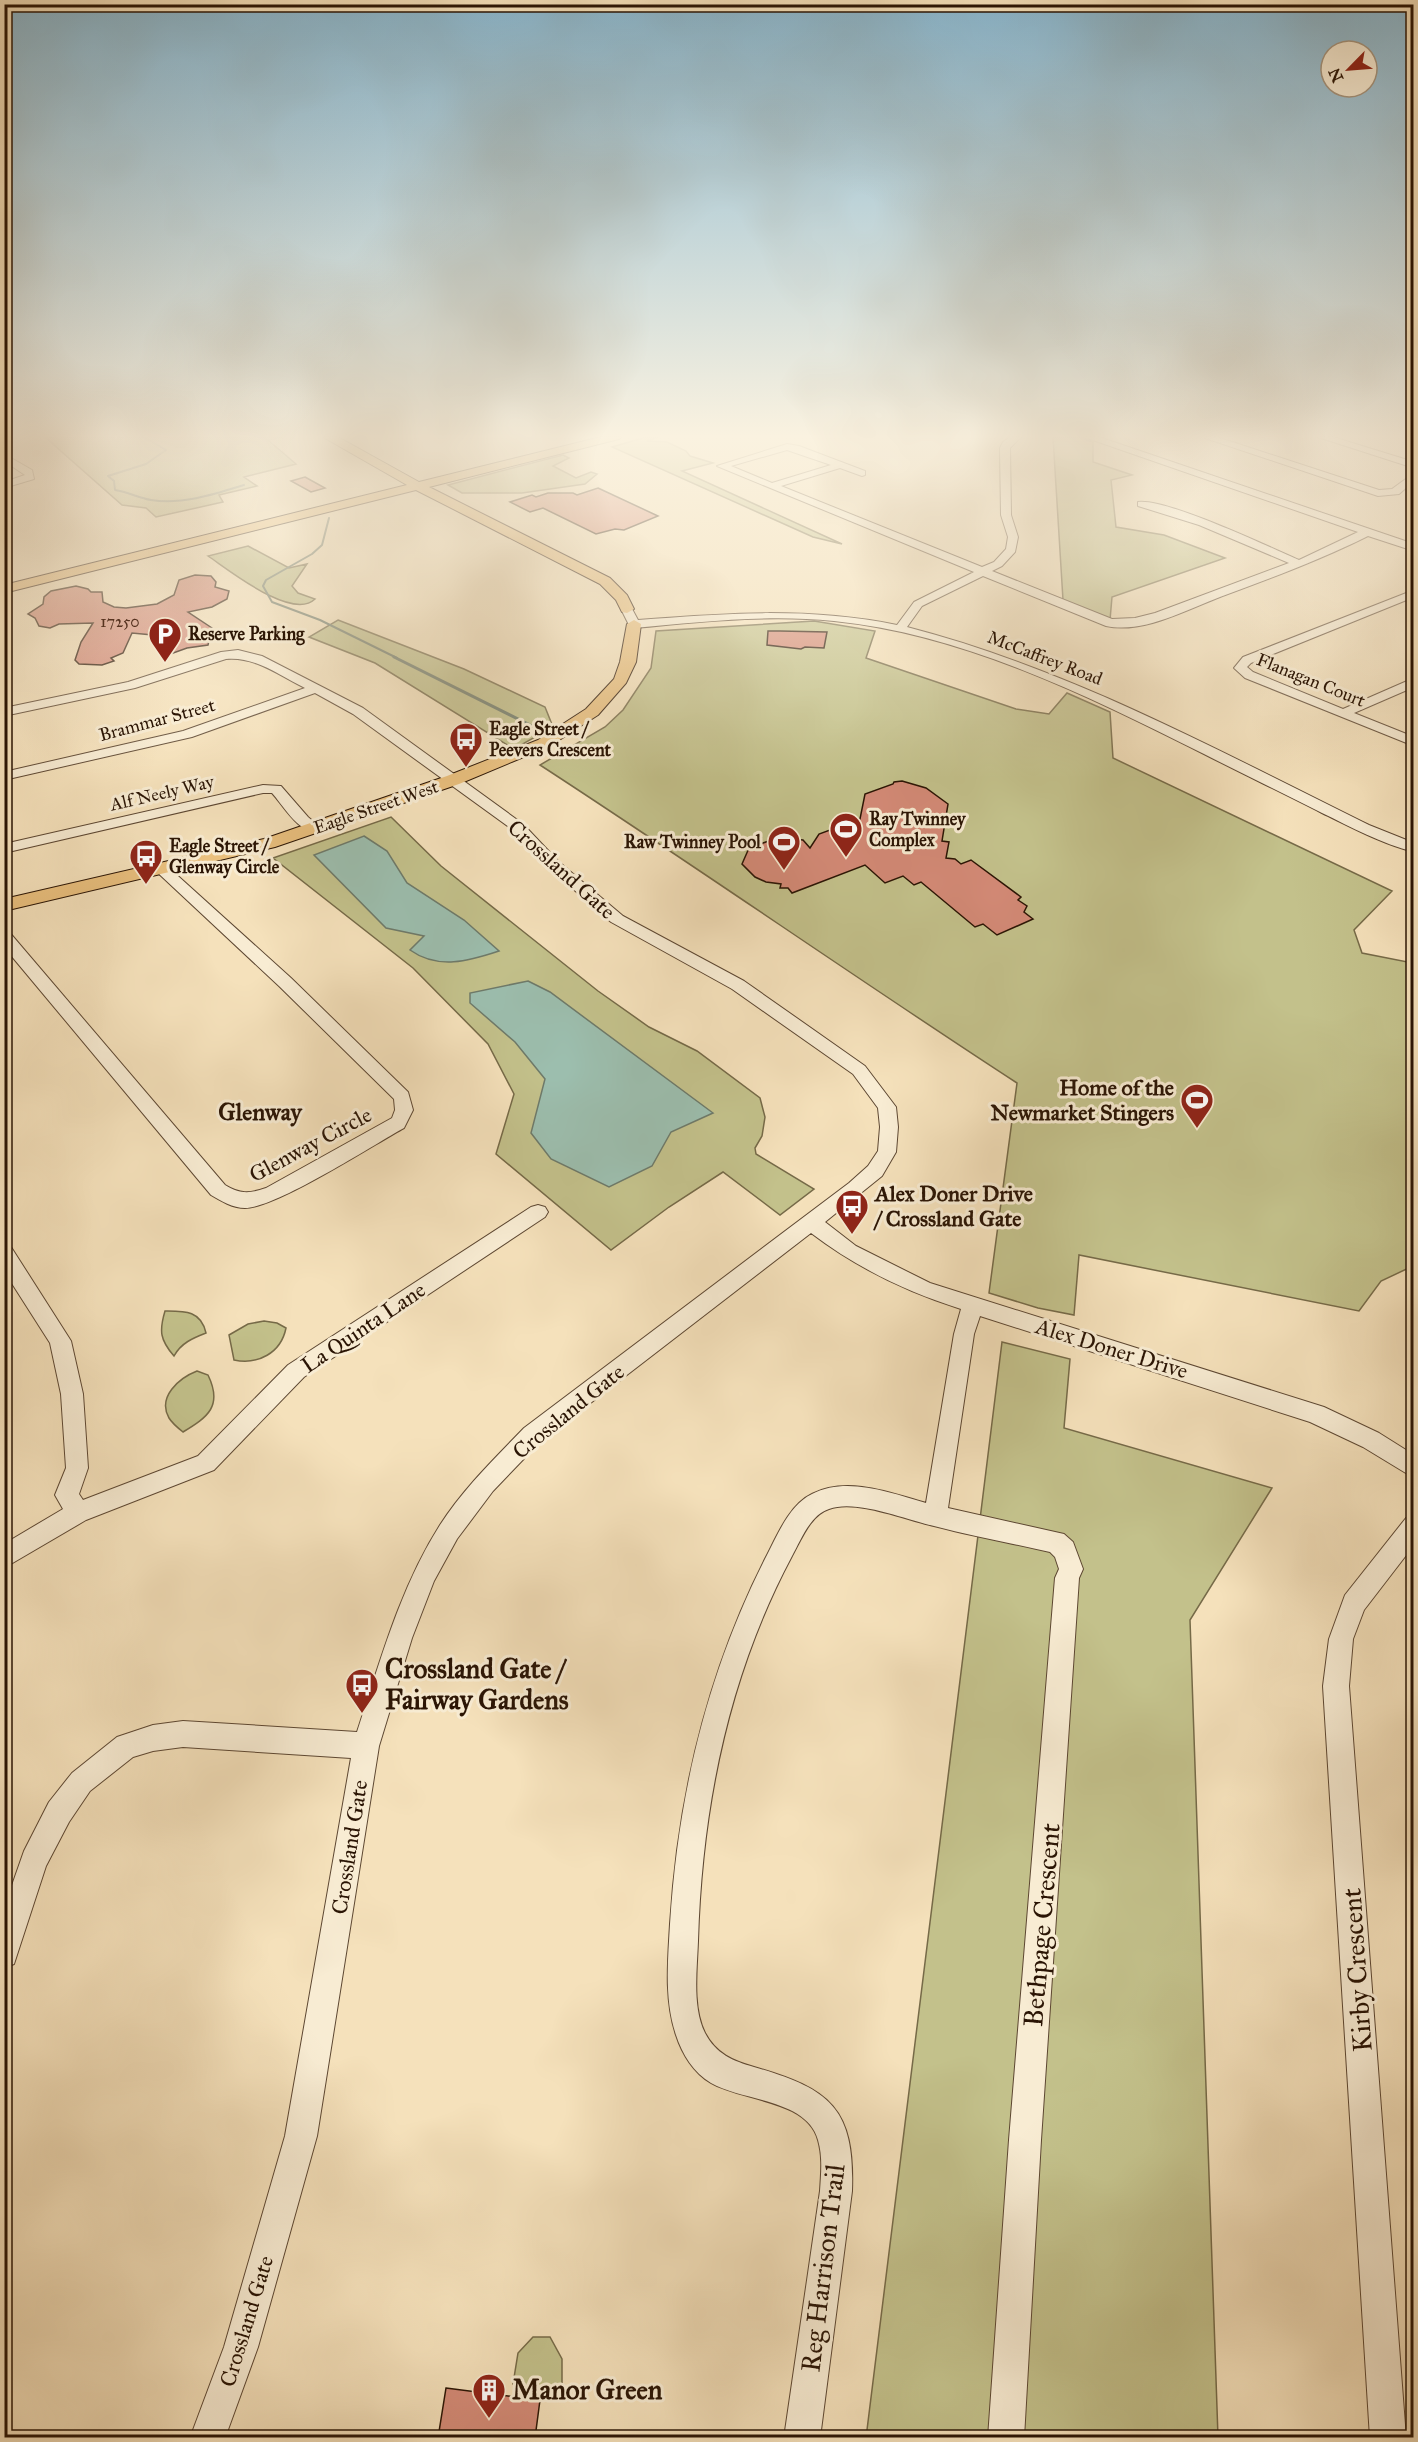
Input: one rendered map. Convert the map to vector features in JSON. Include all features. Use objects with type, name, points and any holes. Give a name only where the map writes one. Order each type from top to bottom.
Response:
[{"type":"main road","points":[[4,578],[120,551]]},
{"type":"main road","points":[[4,589],[150,551]]},
{"type":"main road","points":[[546,551],[605,581],[622,597],[631,617]]},
{"type":"main road","name":"Eagle Street West","points":[[4,905],[163,870],[269,843],[453,780],[544,743],[592,712],[621,680],[628,662],[631,617]]},
{"type":"street","points":[[929,551],[1097,619],[1123,625],[1138,622],[1332,551]]},
{"type":"street","points":[[900,628],[918,604],[982,573],[1006,557],[1010,551]]},
{"type":"street","points":[[1270,551],[1300,564]]},
{"type":"street","name":"Flanagan Court","points":[[1413,593],[1241,664],[1240,668],[1249,675],[1413,742]]},
{"type":"street","name":"McCaffrey Road","points":[[631,617],[817,616],[900,628],[975,650],[1065,682],[1364,828],[1413,848]]},
{"type":"street","name":"Crossland Gate","points":[[4,712],[131,685],[225,655],[238,654],[258,659],[358,711],[518,826],[554,865],[617,919],[738,985],[821,1041],[859,1070],[874,1087],[886,1107],[889,1127],[887,1152],[875,1171],[812,1223],[532,1435],[485,1484],[449,1531],[424,1576],[400,1638],[366,1746],[301,2136],[241,2347],[207,2438]]},
{"type":"street","points":[[1344,713],[1413,682]]},
{"type":"street","name":"Brammar Street","points":[[5,775],[187,734],[315,688]]},
{"type":"street","name":"Alf Neely Way","points":[[4,849],[263,789],[276,789],[303,820],[314,828]]},
{"type":"street","name":"Glenway Circle","points":[[4,936],[218,1190],[235,1201],[255,1201],[273,1194],[398,1123],[404,1114],[405,1105],[402,1096],[285,982],[163,870]]},
{"type":"street","name":"La Quinta Lane","points":[[78,1512],[206,1463],[296,1371],[538,1212]]},
{"type":"street","name":"Alex Doner Drive","points":[[812,1223],[849,1251],[923,1289],[1316,1414],[1371,1440],[1413,1468]]},
{"type":"street","points":[[4,1253],[60,1341],[72,1394],[77,1468],[67,1495],[78,1512],[4,1557]]},
{"type":"street","points":[[935,1516],[964,1334],[973,1305]]},
{"type":"street","name":"Reg Harrison Trail","points":[[802,2438],[839,2168],[835,2145],[828,2124],[803,2098],[723,2073],[711,2066],[692,2037],[686,2017],[683,1992],[688,1859],[710,1736],[727,1677],[766,1580],[803,1516],[821,1501],[845,1496],[935,1516]]},
{"type":"street","name":"Bethpage Crescent","points":[[935,1516],[1056,1542],[1065,1551],[1071,1569],[1067,1578],[1025,2140],[1006,2438]]},
{"type":"street","name":"Kirby Crescent","points":[[1388,2438],[1336,1686],[1341,1639],[1354,1603],[1413,1526]]},
{"type":"street","points":[[4,1954],[34,1861],[59,1812],[81,1782],[126,1746],[153,1738],[183,1734],[366,1746]]},
{"type":"shaded area","points":[[228,551],[257,551],[289,568],[307,564],[292,586],[298,593],[315,599],[305,604],[292,604],[277,599],[245,582],[208,556]]},
{"type":"shaded area","points":[[1060,551],[1206,551],[1225,558],[1112,597],[1110,620],[1063,600]]},
{"type":"shaded area","points":[[338,620],[464,669],[545,707],[553,727],[514,749],[375,663],[309,637]]},
{"type":"shaded area","points":[[814,621],[875,631],[866,658],[1016,709],[1049,714],[1067,693],[1110,712],[1113,758],[1392,891],[1354,930],[1362,953],[1413,963],[1413,1266],[1381,1281],[1359,1311],[1079,1255],[1074,1315],[1038,1308],[989,1293],[1017,1083],[540,765],[605,727],[623,710],[651,668],[656,631]]},
{"type":"shaded area","points":[[391,817],[441,866],[598,991],[649,1027],[697,1051],[760,1098],[765,1117],[762,1136],[755,1148],[756,1154],[814,1189],[780,1215],[723,1172],[669,1207],[611,1250],[496,1154],[514,1094],[488,1044],[413,968],[273,858]]},
{"type":"shaded area","points":[[364,836],[387,851],[407,883],[464,920],[499,951],[476,958],[443,962],[431,960],[410,950],[424,936],[386,928],[314,855]]},
{"type":"shaded area","points":[[528,981],[550,992],[713,1113],[671,1132],[652,1166],[609,1187],[551,1159],[531,1133],[545,1079],[515,1042],[470,1003],[470,993]]},
{"type":"shaded area","points":[[165,1311],[191,1313],[204,1325],[206,1333],[184,1344],[174,1356],[162,1335]]},
{"type":"shaded area","points":[[264,1321],[277,1323],[286,1328],[279,1344],[260,1359],[234,1360],[229,1335],[248,1324]]},
{"type":"shaded area","points":[[1002,1342],[1070,1359],[1064,1428],[1272,1488],[1190,1620],[1218,2437],[866,2438]]},
{"type":"shaded area","points":[[197,1371],[208,1375],[214,1395],[213,1403],[206,1416],[183,1432],[169,1418],[166,1403],[177,1383]]},
{"type":"shaded area","points":[[533,2337],[550,2337],[562,2359],[562,2383],[550,2391],[513,2384],[518,2353]]},
{"type":"building","points":[[195,575],[211,576],[216,582],[215,587],[229,591],[227,599],[212,607],[188,612],[212,628],[208,645],[187,648],[165,656],[158,652],[163,636],[132,633],[123,653],[111,658],[114,661],[102,665],[79,664],[75,660],[81,642],[93,623],[59,624],[50,628],[39,626],[35,618],[28,614],[43,604],[44,597],[51,591],[76,586],[91,592],[102,592],[103,602],[114,607],[126,608],[157,604],[174,595],[179,580]]},
{"type":"building","points":[[768,631],[827,632],[824,648],[805,647],[801,649],[767,645]]},
{"type":"building","name":"Ray Twinney Complex","points":[[902,781],[926,788],[948,804],[942,841],[949,842],[946,858],[955,859],[961,864],[971,860],[1021,897],[1018,900],[1027,906],[1024,912],[1033,919],[997,935],[983,924],[975,927],[921,882],[914,885],[903,876],[885,883],[865,865],[792,893],[788,888],[780,888],[781,884],[766,882],[755,877],[742,864],[749,848],[777,838],[803,840],[810,848],[819,834],[860,819],[865,794]]},
{"type":"building","name":"Manor Green","points":[[446,2388],[540,2400],[535,2438],[438,2438]]},
{"type":"waterway","points":[[315,551],[266,580],[263,586],[272,602],[320,620],[397,658]]},
{"type":"waterway","points":[[394,657],[538,729]]},
{"type":"place","name":"Reserve Parking","points":[[165,663]]},
{"type":"place","name":"Eagle Street / Peevers Crescent","points":[[466,768]]},
{"type":"place","name":"Ray Twinney Complex","points":[[846,858]]},
{"type":"place","name":"Raw Twinney Pool","points":[[784,871]]},
{"type":"place","name":"Eagle Street / Glenway Circle","points":[[146,885]]},
{"type":"place","name":"Home of the Newmarket Stingers","points":[[1197,1129]]},
{"type":"place","name":"Alex Doner Drive / Crossland Gate","points":[[852,1235]]},
{"type":"place","name":"Crossland Gate / Fairway Gardens","points":[[362,1714]]},
{"type":"place","name":"Manor Green","points":[[489,2419]]},
{"type":"district","name":"Glenway","points":[[260,1112]]}]
